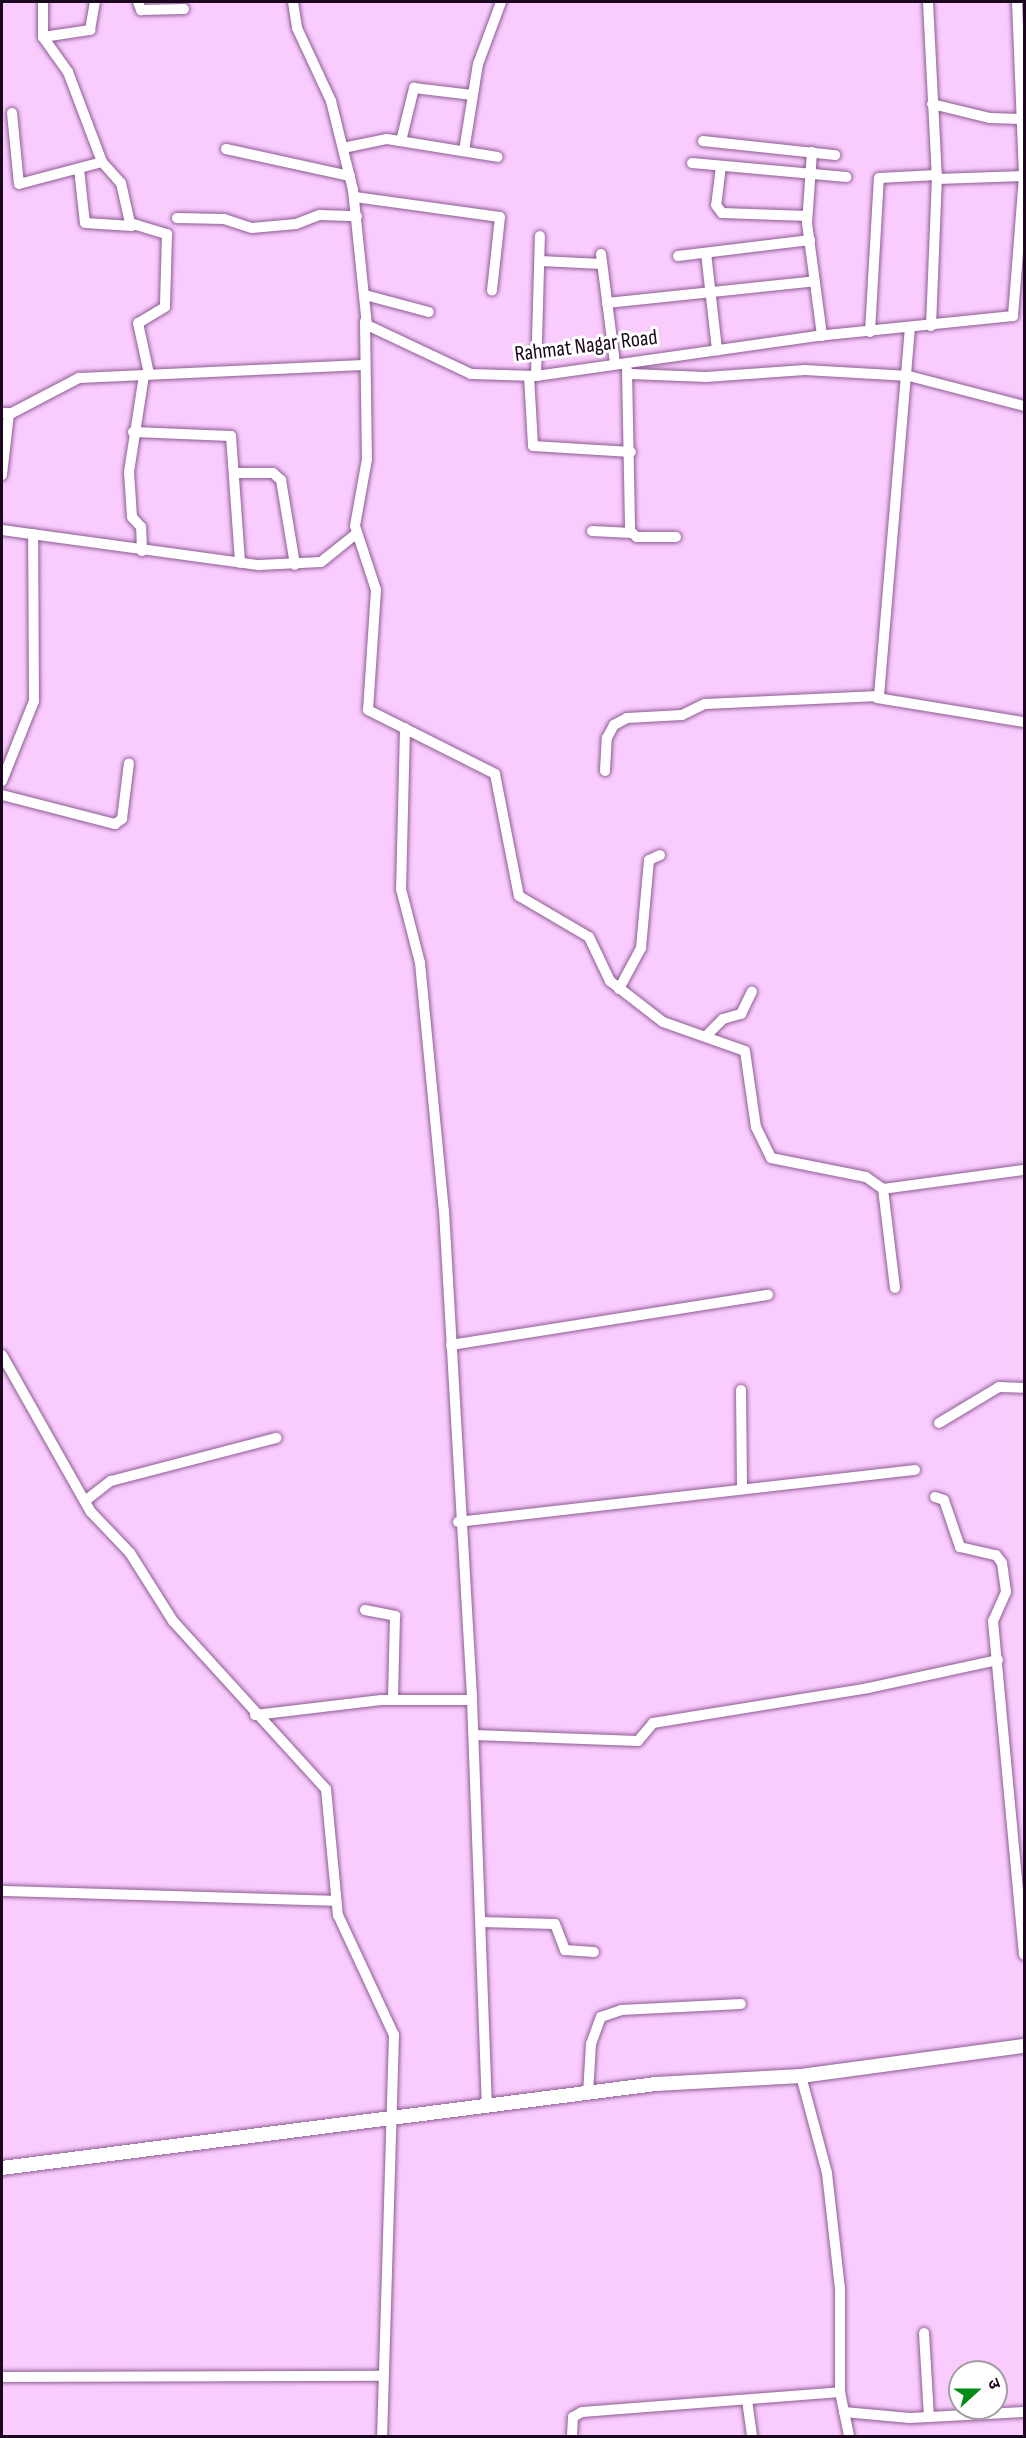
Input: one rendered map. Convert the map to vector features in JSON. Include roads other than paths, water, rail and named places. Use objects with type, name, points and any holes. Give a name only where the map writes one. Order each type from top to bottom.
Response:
[{"type":"street","points":[[43,2],[43,37],[68,72],[102,162],[121,183],[132,226]]},
{"type":"street","points":[[43,37],[90,30],[95,2]]},
{"type":"street","points":[[138,2],[141,10],[184,9]]},
{"type":"street","points":[[293,2],[295,22],[331,101],[355,197],[365,295],[364,365],[367,459],[356,501],[356,534],[376,590],[366,704],[371,715],[405,728],[495,774],[519,896],[589,938],[602,970],[619,989],[663,1022],[741,1047],[748,1056],[756,1127],[771,1158],[866,1177],[883,1189],[1024,1170]]},
{"type":"street","points":[[464,151],[473,94],[501,2]]},
{"type":"street","points":[[928,2],[937,177],[930,326]]},
{"type":"street","points":[[870,332],[879,178],[1024,176],[1017,2]]},
{"type":"street","points":[[401,141],[414,88],[473,94]]},
{"type":"street","points":[[932,104],[990,118],[1021,119]]},
{"type":"street","points":[[12,113],[19,184],[102,162]]},
{"type":"street","points":[[343,148],[370,140],[401,141],[498,157]]},
{"type":"street","points":[[703,141],[835,154]]},
{"type":"street","points":[[226,149],[350,176]]},
{"type":"street","points":[[812,152],[807,216],[822,336]]},
{"type":"street","points":[[692,163],[810,176],[846,177]]},
{"type":"street","points":[[721,166],[716,205],[722,213],[807,216]]},
{"type":"street","points":[[79,168],[85,223],[165,231],[163,276],[165,307],[138,323],[146,374],[133,432],[132,513],[141,527],[142,551]]},
{"type":"street","name":"Rahmat Nagar Road","points":[[365,321],[471,374],[533,376],[822,336],[1013,316],[1024,176]]},
{"type":"street","points":[[355,197],[500,217],[492,291]]},
{"type":"street","points":[[177,218],[224,219],[257,228],[296,224],[320,214],[357,216]]},
{"type":"street","points":[[540,237],[533,376],[533,446],[631,452]]},
{"type":"street","points":[[678,256],[810,240]]},
{"type":"street","points":[[706,253],[717,350]]},
{"type":"street","points":[[540,261],[601,259],[619,363],[630,374],[706,377],[805,370],[909,375],[1024,406]]},
{"type":"street","points":[[607,303],[815,281]]},
{"type":"street","points":[[365,295],[429,312]]},
{"type":"street","points":[[877,698],[909,375],[910,328]]},
{"type":"street","points":[[2,475],[5,413],[80,378],[364,365]]},
{"type":"street","points":[[630,374],[632,533]]},
{"type":"street","points":[[133,432],[228,434],[236,473],[240,563]]},
{"type":"street","points":[[236,473],[273,473],[281,480],[295,565]]},
{"type":"street","points":[[2,530],[240,563],[295,565],[327,559],[356,534]]},
{"type":"street","points":[[592,531],[676,537]]},
{"type":"street","points":[[2,781],[34,701],[33,534]]},
{"type":"street","points":[[605,771],[607,738],[614,725],[627,718],[682,715],[705,704],[877,698],[1024,722]]},
{"type":"street","points":[[405,728],[401,889],[420,963],[451,1345],[458,1522],[474,1736],[487,2107]]},
{"type":"street","points":[[2,795],[115,824],[122,819],[129,763]]},
{"type":"street","points":[[619,989],[639,955],[649,860],[660,855]]},
{"type":"street","points":[[708,1035],[723,1019],[741,1014],[752,990]]},
{"type":"street","points":[[883,1189],[895,1288]]},
{"type":"street","points":[[451,1345],[768,1295]]},
{"type":"street","points":[[2,1355],[85,1501],[130,1553],[173,1621],[255,1715],[326,1789],[335,1901],[373,1996],[392,2026],[392,2119],[382,2376],[382,2436]]},
{"type":"street","points":[[939,1423],[994,1389],[1024,1388]]},
{"type":"street","points":[[741,1390],[742,1488]]},
{"type":"street","points":[[85,1501],[111,1481],[276,1438]]},
{"type":"street","points":[[458,1522],[915,1470]]},
{"type":"street","points":[[935,1497],[944,1500],[960,1547],[992,1553],[1002,1563],[1006,1592],[993,1621],[1024,1955]]},
{"type":"street","points":[[365,1610],[395,1616],[393,1700]]},
{"type":"street","points":[[474,1736],[638,1741],[653,1723],[868,1688],[998,1659]]},
{"type":"street","points":[[255,1715],[393,1700],[472,1700]]},
{"type":"street","points":[[2,1891],[335,1901]]},
{"type":"street","points":[[481,1922],[555,1924],[565,1950],[594,1952]]},
{"type":"street","points":[[588,2094],[591,2044],[601,2017],[621,2010],[741,2004]]},
{"type":"street","points":[[2,2168],[588,2094],[801,2076],[1024,2046]]},
{"type":"street","points":[[801,2076],[824,2157],[837,2253],[840,2392],[849,2436]]},
{"type":"street","points":[[924,2333],[929,2417]]},
{"type":"street","points":[[2,2377],[382,2376]]},
{"type":"street","points":[[572,2436],[573,2417],[582,2412],[840,2392]]},
{"type":"street","points":[[747,2400],[752,2436]]},
{"type":"street","points":[[844,2412],[929,2417],[1024,2412]]}]
